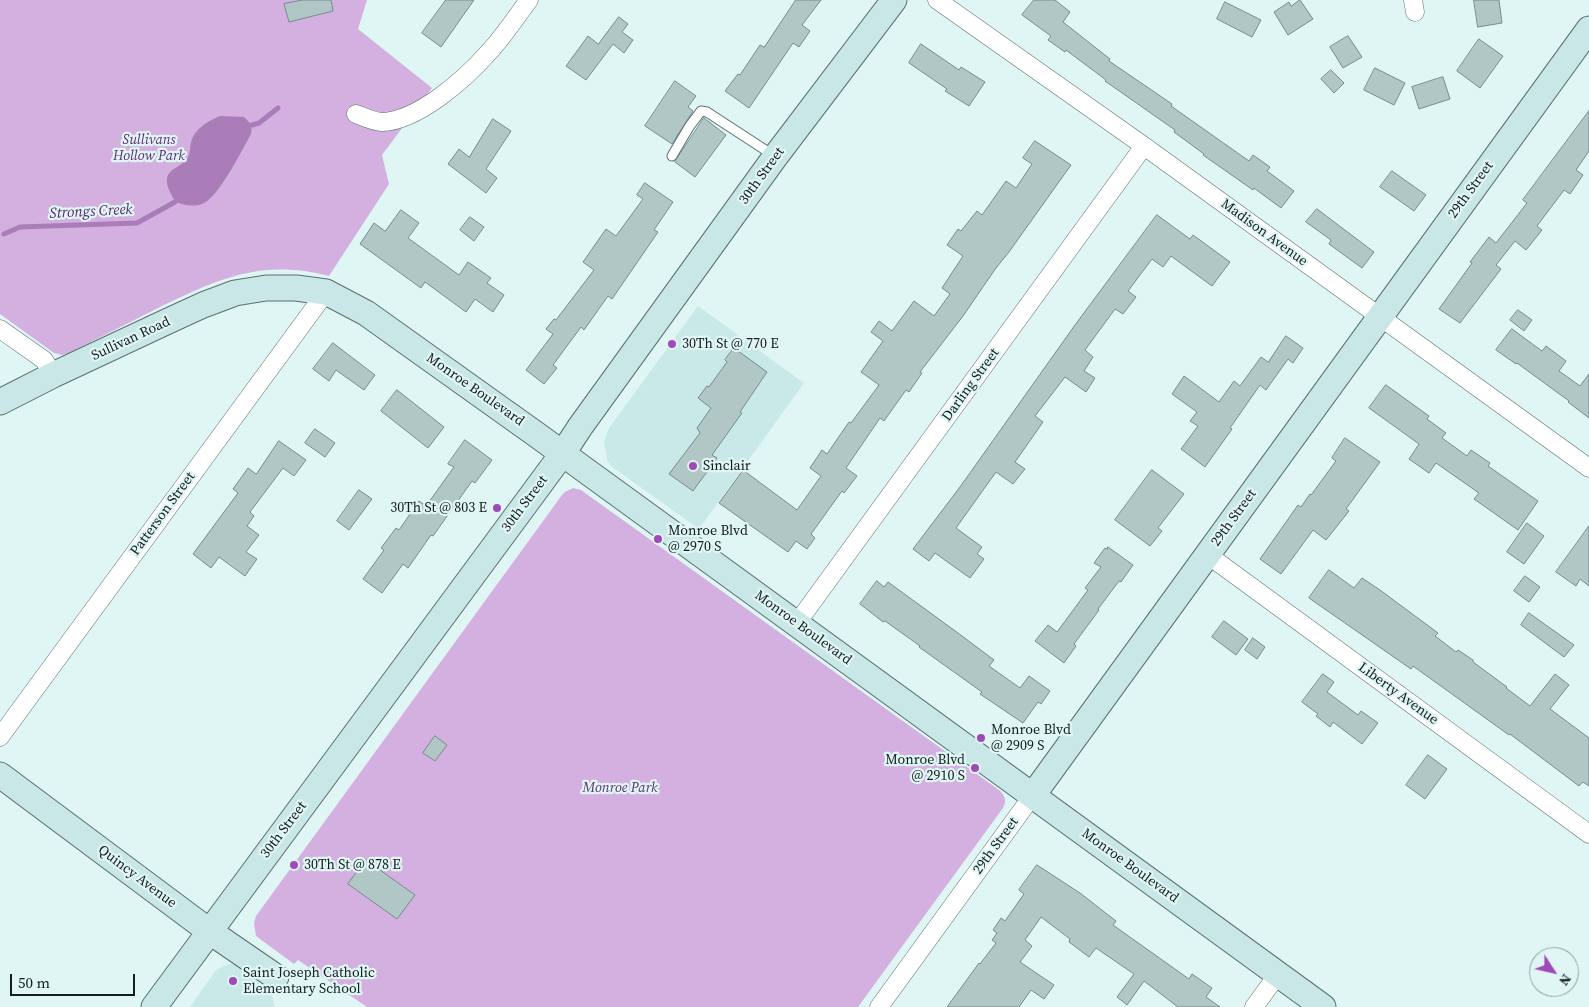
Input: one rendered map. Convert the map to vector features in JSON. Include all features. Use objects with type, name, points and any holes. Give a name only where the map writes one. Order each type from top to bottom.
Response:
[{"type":"street","points":[[356,114],[379,122],[397,121],[411,116],[462,78],[490,52],[529,0]]},
{"type":"street","name":"30th Street","points":[[154,1007],[563,453],[590,412],[776,157],[894,0]]},
{"type":"street","name":"Madison Avenue","points":[[937,0],[1144,146],[1589,468]]},
{"type":"street","name":"29th Street","points":[[879,1007],[1589,29]]},
{"type":"street","name":"Darling Street","points":[[797,624],[1144,146]]},
{"type":"street","name":"Monroe Boulevard","points":[[266,288],[296,288],[326,292],[366,313],[563,453],[1323,1007]]},
{"type":"street","name":"Sullivan Road","points":[[0,402],[53,375],[203,305],[235,293],[266,288]]},
{"type":"street","name":"Patterson Street","points":[[0,737],[326,292]]},
{"type":"street","points":[[0,329],[44,360],[53,375]]},
{"type":"street","name":"Liberty Avenue","points":[[1208,554],[1589,834]]},
{"type":"street","name":"Quincy Avenue","points":[[0,775],[209,931],[276,977]]},
{"type":"street","points":[[1254,1007],[1278,974]]},
{"type":"lane","points":[[672,156],[701,111],[707,112],[776,157]]},
{"type":"shaded area","points":[[220,116],[244,117],[252,125],[251,134],[222,184],[208,200],[202,204],[195,205],[175,202],[167,185],[168,175],[186,160],[193,137],[199,129]]},
{"type":"shaded area","points":[[698,306],[804,383],[699,529],[611,466],[607,460],[604,442],[609,428]]},
{"type":"shaded area","name":"Saint Joseph Catholic Elementary School","points":[[231,964],[237,966],[271,992],[275,1007],[190,1007],[216,970]]},
{"type":"green space","name":"Sullivans Hollow Park","points":[[0,0],[367,0],[358,29],[432,88],[382,155],[389,184],[329,276],[304,271],[281,270],[259,271],[238,275],[197,290],[62,355],[54,353],[0,314]]},
{"type":"green space","name":"Monroe Park","points":[[573,488],[581,490],[1003,794],[1005,803],[1003,808],[858,1007],[367,1007],[298,960],[294,964],[256,936],[254,923],[256,916],[562,495]]},
{"type":"building","points":[[303,0],[331,0],[333,11],[289,22],[284,4]]},
{"type":"building","points":[[446,0],[474,0],[441,47],[422,33]]},
{"type":"building","points":[[796,0],[821,0],[802,25],[810,31],[799,47],[793,43],[749,108],[725,91],[738,74],[740,75],[760,45],[764,47]]},
{"type":"building","points":[[1034,0],[1055,0],[1070,12],[1063,22],[1110,59],[1109,61],[1172,104],[1171,106],[1249,161],[1253,155],[1270,167],[1267,171],[1294,191],[1281,208],[1203,155],[1174,132],[1175,130],[1105,81],[1066,50],[1065,52],[1048,40],[1051,36],[1022,15]]},
{"type":"building","points":[[1300,0],[1313,19],[1288,35],[1274,12],[1289,2],[1291,6]]},
{"type":"building","points":[[1474,0],[1499,0],[1502,23],[1478,27]]},
{"type":"building","points":[[1225,2],[1261,20],[1252,37],[1217,19]]},
{"type":"building","points":[[619,17],[628,24],[622,32],[633,40],[624,53],[613,44],[586,80],[566,66],[588,36],[598,44]]},
{"type":"building","points":[[1348,36],[1362,57],[1343,68],[1330,47]]},
{"type":"building","points":[[1479,39],[1503,56],[1480,88],[1457,71]]},
{"type":"building","points":[[921,44],[959,70],[961,67],[985,82],[969,106],[945,91],[947,89],[909,63]]},
{"type":"building","points":[[1375,68],[1405,83],[1394,105],[1364,90]]},
{"type":"building","points":[[1331,70],[1344,83],[1334,93],[1321,79]]},
{"type":"building","points":[[1443,77],[1450,99],[1419,109],[1412,87]]},
{"type":"building","points":[[675,81],[696,96],[688,107],[693,111],[672,144],[645,126]]},
{"type":"building","points":[[1589,111],[1589,151],[1576,170],[1583,175],[1570,194],[1564,190],[1537,226],[1542,230],[1526,250],[1515,241],[1496,265],[1501,269],[1460,323],[1439,309],[1489,237],[1496,243],[1527,203],[1523,200]]},
{"type":"building","points":[[704,118],[726,135],[695,177],[675,162]]},
{"type":"building","points":[[493,119],[511,131],[486,169],[497,178],[486,193],[448,164],[459,149],[469,157]]},
{"type":"building","points":[[1035,141],[1071,165],[963,316],[920,372],[922,373],[909,392],[906,390],[884,421],[880,418],[846,468],[857,476],[844,493],[842,491],[811,534],[815,538],[807,549],[796,541],[788,552],[719,503],[743,470],[797,510],[821,476],[810,468],[822,450],[827,454],[849,422],[851,423],[879,385],[861,372],[883,341],[871,332],[879,321],[892,331],[914,301],[934,316],[950,294],[942,288],[963,256],[947,245],[958,229],[961,231],[977,211],[982,215],[1006,181],[1016,188],[1032,164],[1023,158]]},
{"type":"building","points":[[1392,171],[1426,195],[1414,211],[1380,187]]},
{"type":"building","points":[[645,183],[673,202],[654,230],[658,232],[612,299],[608,296],[584,330],[581,327],[553,365],[557,368],[544,384],[526,370],[553,334],[546,329],[554,319],[556,320],[594,270],[583,262],[606,229],[616,236],[643,199],[637,195]]},
{"type":"building","points":[[1317,209],[1374,252],[1362,268],[1329,244],[1331,240],[1306,222]]},
{"type":"building","points":[[401,210],[419,223],[408,238],[459,275],[468,262],[491,278],[487,283],[504,295],[493,312],[475,299],[466,312],[425,282],[421,288],[360,244],[374,223],[385,231]]},
{"type":"building","points":[[1157,215],[1190,239],[1193,235],[1230,262],[1212,286],[1171,256],[1163,267],[1152,259],[1128,291],[1136,297],[1123,314],[1115,309],[1085,350],[1093,357],[1084,371],[1095,378],[1086,392],[1065,377],[1035,416],[1043,422],[1015,462],[1025,469],[1013,484],[996,472],[956,528],[982,547],[977,554],[984,559],[970,578],[935,553],[929,561],[913,549]]},
{"type":"building","points":[[470,217],[484,227],[474,241],[460,230]]},
{"type":"building","points":[[1518,310],[1532,320],[1524,331],[1510,320]]},
{"type":"building","points":[[1512,329],[1542,351],[1546,346],[1566,361],[1559,371],[1580,386],[1589,374],[1589,418],[1569,401],[1496,350]]},
{"type":"building","points":[[1286,336],[1303,348],[1293,363],[1288,359],[1266,390],[1260,385],[1205,467],[1181,449],[1198,426],[1190,421],[1197,412],[1172,394],[1184,376],[1219,402],[1234,381],[1240,386],[1261,357],[1268,362]]},
{"type":"building","points":[[333,343],[375,375],[364,390],[336,370],[329,381],[313,369]]},
{"type":"building","points":[[734,348],[767,372],[740,412],[742,413],[712,455],[717,458],[693,491],[669,474],[700,433],[697,428],[711,408],[698,398],[707,386],[709,387],[727,362],[725,360]]},
{"type":"building","points":[[1386,385],[1429,416],[1427,419],[1446,433],[1442,438],[1467,456],[1471,450],[1490,463],[1488,466],[1538,501],[1518,530],[1474,499],[1479,493],[1436,463],[1429,473],[1409,459],[1419,444],[1369,408]]},
{"type":"building","points":[[397,390],[444,427],[428,448],[381,411]]},
{"type":"building","points":[[315,429],[335,443],[325,457],[305,443]]},
{"type":"building","points":[[1345,438],[1380,462],[1346,509],[1349,511],[1326,540],[1313,530],[1281,574],[1260,559],[1298,505],[1301,507],[1336,461],[1332,458]]},
{"type":"building","points":[[465,440],[492,460],[475,483],[472,481],[408,568],[403,564],[382,593],[363,579],[384,550],[381,548],[396,528],[399,530],[419,501],[426,506],[454,467],[448,464]]},
{"type":"building","points":[[279,441],[306,460],[294,476],[283,468],[250,512],[254,516],[247,526],[259,535],[246,552],[257,559],[245,576],[219,557],[211,568],[193,554],[238,493],[233,489],[248,468],[256,474]]},
{"type":"building","points":[[1152,470],[1184,494],[1158,528],[1162,531],[1150,546],[1115,520]]},
{"type":"building","points":[[359,490],[372,499],[349,530],[337,521]]},
{"type":"building","points":[[1527,523],[1544,536],[1524,564],[1507,552]]},
{"type":"building","points":[[1589,526],[1589,586],[1580,579],[1576,586],[1556,572]]},
{"type":"building","points":[[1108,547],[1133,565],[1098,609],[1074,644],[1076,646],[1064,663],[1035,641],[1048,625],[1057,632],[1088,590],[1085,588],[1101,567],[1094,563],[1105,548],[1107,549]]},
{"type":"building","points":[[1329,570],[1354,588],[1362,578],[1380,590],[1438,633],[1435,636],[1456,652],[1458,650],[1473,660],[1473,662],[1530,706],[1555,674],[1569,685],[1550,709],[1589,738],[1589,786],[1583,782],[1579,786],[1510,734],[1413,666],[1411,669],[1309,598]]},
{"type":"building","points":[[1525,576],[1540,587],[1529,602],[1514,591]]},
{"type":"building","points":[[877,581],[884,587],[888,582],[958,633],[994,660],[989,666],[1020,688],[1029,676],[1050,691],[1041,704],[1038,702],[1023,723],[980,694],[982,692],[860,604]]},
{"type":"building","points":[[1529,613],[1574,645],[1564,657],[1521,625]]},
{"type":"building","points":[[1224,621],[1248,639],[1236,655],[1212,637]]},
{"type":"building","points":[[1253,638],[1265,647],[1257,659],[1245,650]]},
{"type":"building","points":[[1323,674],[1334,682],[1327,692],[1358,715],[1361,711],[1378,723],[1362,744],[1333,722],[1330,727],[1316,716],[1318,714],[1302,702]]},
{"type":"building","points":[[435,736],[447,745],[435,761],[423,753]]},
{"type":"building","points":[[1428,755],[1447,769],[1425,799],[1406,785]]},
{"type":"building","points":[[366,860],[415,895],[397,919],[348,884]]},
{"type":"building","points":[[1037,865],[1080,893],[1116,921],[1113,925],[1189,979],[1192,974],[1212,988],[1206,997],[1220,1007],[1178,1007],[1144,981],[1127,1005],[1117,997],[1134,974],[1096,948],[1089,957],[1069,942],[1070,939],[1041,917],[1025,940],[1032,946],[1020,962],[1054,985],[1044,999],[1031,990],[1019,1007],[947,1007],[996,943],[992,940],[997,933],[993,930],[1001,918],[1005,921],[1024,894],[1019,890]]},
{"type":"waterway","name":"Strongs Creek","points":[[252,125],[259,123],[278,108]]},
{"type":"waterway","name":"Strongs Creek","points":[[4,234],[20,227],[137,223],[175,202]]},
{"type":"place","name":"30Th St @ 770 E","points":[[672,344]]},
{"type":"place","name":"Sinclair","points":[[693,466]]},
{"type":"place","name":"30Th St @ 803 E","points":[[497,508]]},
{"type":"place","name":"Monroe Blvd @ 2970 S","points":[[658,539]]},
{"type":"place","name":"Monroe Blvd @ 2909 S","points":[[981,738]]},
{"type":"place","name":"Monroe Blvd @ 2910 S","points":[[975,768]]},
{"type":"place","name":"30Th St @ 878 E","points":[[294,865]]},
{"type":"place","name":"Saint Joseph Catholic Elementary School","points":[[233,981]]}]
